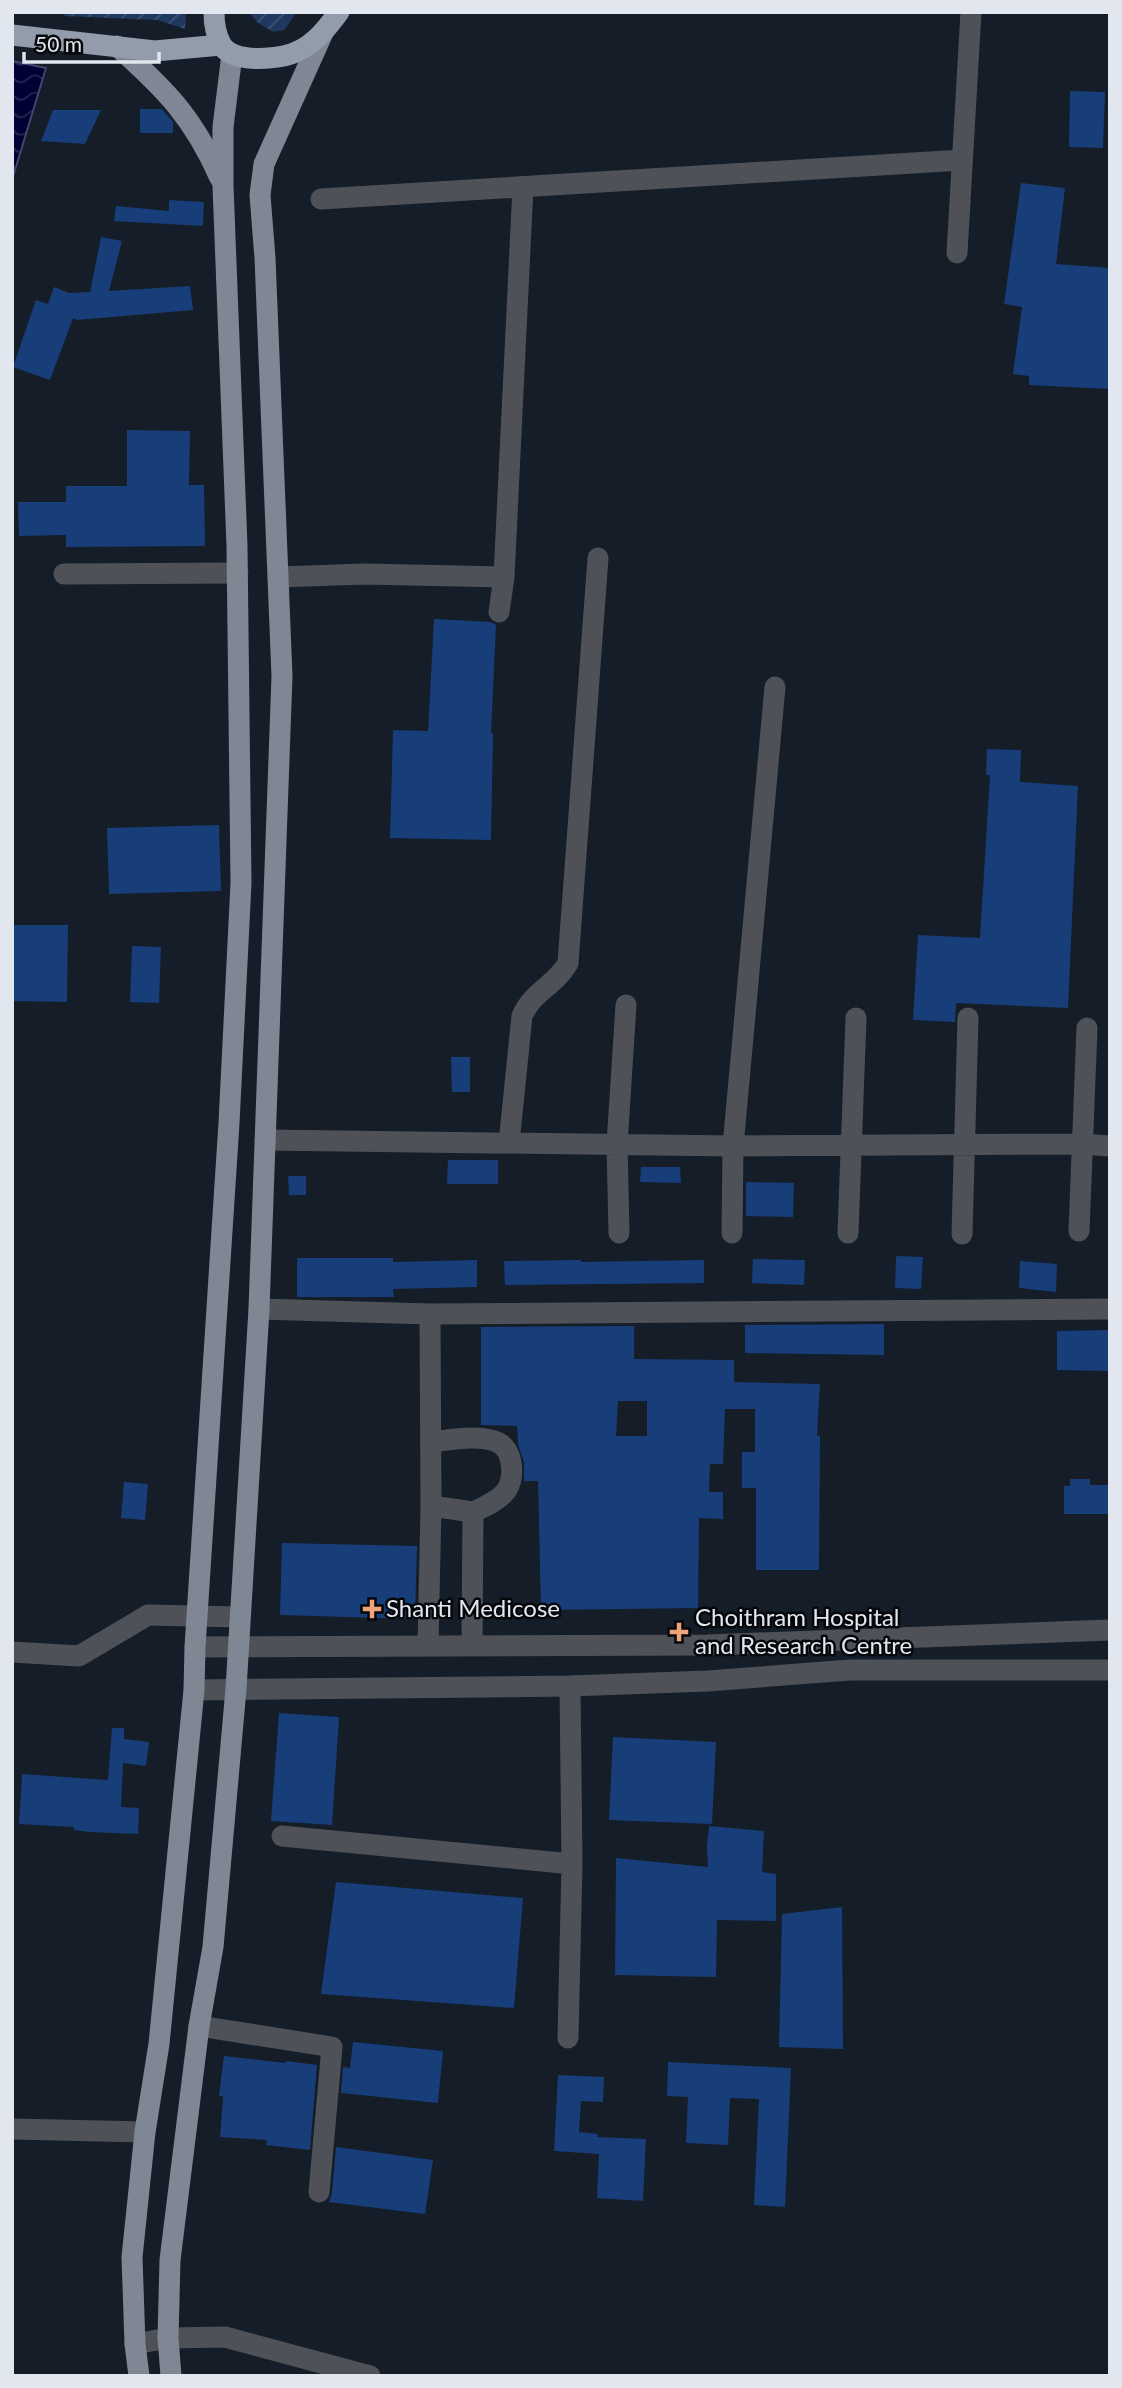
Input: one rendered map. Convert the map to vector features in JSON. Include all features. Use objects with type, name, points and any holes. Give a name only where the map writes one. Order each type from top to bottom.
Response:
[{"type":"highway","points":[[214,12],[214,22],[226,50]]},
{"type":"highway","points":[[12,35],[156,51],[226,50],[249,58],[271,58],[296,52],[322,35],[339,12]]},
{"type":"main road","points":[[171,2376],[168,2338],[170,2260],[200,2026],[213,1947],[236,1689],[259,1310],[282,676],[265,258],[260,195],[264,164],[322,35]]},
{"type":"main road","points":[[117,46],[150,76],[187,117],[209,153],[223,187]]},
{"type":"main road","points":[[139,2376],[135,2344],[132,2257],[145,2132],[159,2044],[194,1690],[241,883],[238,573],[223,187],[226,50]]},
{"type":"street","points":[[957,253],[971,12]]},
{"type":"street","points":[[321,200],[962,160]]},
{"type":"street","points":[[499,612],[504,577],[523,187]]},
{"type":"street","points":[[509,1143],[522,1016],[529,1001],[561,976],[570,952],[598,558]]},
{"type":"street","points":[[64,574],[238,573]]},
{"type":"street","points":[[278,577],[504,577]]},
{"type":"street","points":[[732,1233],[733,1146],[775,687]]},
{"type":"street","points":[[619,1233],[617,1144],[626,1004]]},
{"type":"street","points":[[848,1233],[856,1018]]},
{"type":"street","points":[[962,1234],[968,1018]]},
{"type":"street","points":[[1079,1231],[1087,1028]]},
{"type":"street","points":[[265,1140],[733,1146],[1110,1146]]},
{"type":"street","points":[[259,1310],[430,1314],[1110,1309]]},
{"type":"street","points":[[428,1644],[431,1506],[430,1314]]},
{"type":"street","points":[[431,1442],[453,1439],[485,1439],[497,1442],[510,1456],[511,1475],[507,1490],[473,1512],[431,1506]]},
{"type":"street","points":[[472,1644],[473,1512]]},
{"type":"street","points":[[12,1652],[79,1656],[148,1615],[239,1617]]},
{"type":"street","points":[[195,1647],[707,1645],[1110,1630]]},
{"type":"street","points":[[707,1645],[708,1681]]},
{"type":"street","points":[[194,1690],[570,1686],[708,1681],[850,1670],[1110,1670]]},
{"type":"street","points":[[568,2038],[572,1864],[570,1686]]},
{"type":"street","points":[[282,1836],[572,1864]]},
{"type":"street","points":[[200,2026],[332,2047],[319,2192]]},
{"type":"street","points":[[12,2129],[145,2132]]},
{"type":"street","points":[[135,2344],[168,2338],[225,2337],[370,2376]]},
{"type":"shaded area","points":[[65,12],[186,12],[185,29],[157,20],[64,16]]},
{"type":"shaded area","points":[[249,12],[297,12],[284,30],[273,32],[257,22]]},
{"type":"water","points":[[12,61],[46,68],[12,180]]},
{"type":"building","points":[[1070,91],[1105,92],[1103,148],[1069,147]]},
{"type":"building","points":[[140,109],[162,109],[173,122],[173,133],[140,133]]},
{"type":"building","points":[[53,110],[101,110],[85,144],[41,141]]},
{"type":"building","points":[[1021,183],[1065,188],[1056,264],[1110,268],[1110,389],[1029,385],[1029,376],[1013,374],[1022,307],[1004,304]]},
{"type":"building","points":[[169,200],[204,202],[203,226],[114,221],[116,206],[169,211]]},
{"type":"building","points":[[101,237],[122,241],[109,291],[190,286],[193,310],[77,320],[73,318],[50,380],[13,367],[36,300],[48,304],[54,287],[69,293],[90,292]]},
{"type":"building","points":[[127,430],[190,431],[189,485],[204,485],[205,546],[66,547],[66,535],[19,536],[18,502],[66,502],[66,486],[127,486]]},
{"type":"building","points":[[434,619],[491,622],[496,625],[491,733],[491,840],[390,838],[393,730],[428,731]]},
{"type":"building","points":[[987,749],[1021,750],[1020,782],[1078,786],[1068,1008],[956,1003],[955,1022],[913,1020],[918,935],[980,938],[990,775],[986,775]]},
{"type":"building","points":[[219,825],[221,891],[109,894],[107,828]]},
{"type":"building","points":[[12,925],[68,925],[67,1002],[12,1001]]},
{"type":"building","points":[[132,946],[161,947],[159,1003],[130,1002]]},
{"type":"building","points":[[451,1057],[470,1057],[470,1092],[452,1092]]},
{"type":"building","points":[[448,1160],[498,1160],[498,1184],[447,1184]]},
{"type":"building","points":[[641,1167],[680,1167],[681,1183],[640,1182]]},
{"type":"building","points":[[288,1176],[306,1176],[306,1195],[289,1195]]},
{"type":"building","points":[[746,1182],[794,1183],[793,1217],[746,1216]]},
{"type":"building","points":[[896,1256],[923,1257],[921,1289],[895,1288]]},
{"type":"building","points":[[297,1258],[393,1258],[393,1262],[477,1260],[477,1287],[393,1289],[394,1297],[297,1297]]},
{"type":"building","points":[[753,1259],[805,1260],[804,1285],[752,1283]]},
{"type":"building","points":[[704,1260],[704,1283],[505,1285],[504,1261]]},
{"type":"building","points":[[1020,1261],[1057,1264],[1056,1292],[1019,1288]]},
{"type":"building","points":[[884,1324],[884,1355],[745,1353],[745,1325]]},
{"type":"building","points":[[634,1326],[634,1359],[734,1360],[734,1382],[820,1384],[817,1436],[820,1436],[819,1570],[756,1570],[756,1488],[742,1488],[742,1452],[755,1452],[755,1409],[725,1409],[723,1464],[710,1464],[709,1492],[723,1492],[723,1519],[699,1518],[698,1608],[541,1610],[538,1481],[524,1481],[524,1463],[518,1444],[517,1426],[481,1425],[481,1327]],"holes":[[[618,1401],[647,1401],[647,1436],[616,1436]]]},
{"type":"building","points":[[1110,1330],[1110,1371],[1057,1370],[1057,1331]]},
{"type":"building","points":[[1070,1479],[1090,1479],[1090,1485],[1110,1485],[1110,1514],[1064,1514],[1064,1486],[1070,1486]]},
{"type":"building","points":[[124,1482],[148,1484],[145,1520],[121,1518]]},
{"type":"building","points":[[282,1543],[417,1546],[415,1619],[280,1615]]},
{"type":"building","points":[[279,1713],[339,1717],[332,1825],[271,1821]]},
{"type":"building","points":[[112,1728],[124,1728],[124,1739],[149,1742],[146,1766],[123,1763],[121,1807],[139,1808],[138,1834],[89,1832],[74,1830],[74,1827],[19,1824],[22,1774],[108,1780]]},
{"type":"building","points":[[613,1737],[716,1742],[712,1824],[609,1820]]},
{"type":"building","points":[[709,1826],[764,1831],[762,1872],[776,1874],[776,1921],[717,1920],[716,1977],[615,1975],[616,1858],[708,1867]]},
{"type":"building","points":[[336,1882],[523,1898],[514,2008],[321,1994]]},
{"type":"building","points":[[842,1907],[843,2049],[779,2047],[782,1914]]},
{"type":"building","points":[[353,2042],[443,2051],[438,2103],[341,2093],[343,2067],[350,2068]]},
{"type":"building","points":[[224,2056],[317,2065],[310,2150],[266,2145],[267,2140],[220,2137],[223,2096],[219,2096]]},
{"type":"building","points":[[668,2062],[791,2068],[785,2207],[754,2205],[759,2099],[730,2098],[728,2145],[686,2143],[688,2097],[667,2096]]},
{"type":"building","points":[[558,2075],[604,2077],[603,2102],[581,2101],[579,2132],[598,2134],[597,2137],[646,2139],[643,2201],[597,2198],[599,2154],[554,2151]]},
{"type":"building","points":[[336,2147],[433,2160],[425,2214],[329,2202]]},
{"type":"place","name":"Shanti Medicose","points":[[372,1609]]},
{"type":"place","name":"Choithram Hospital and Research Centre","points":[[679,1632]]}]
